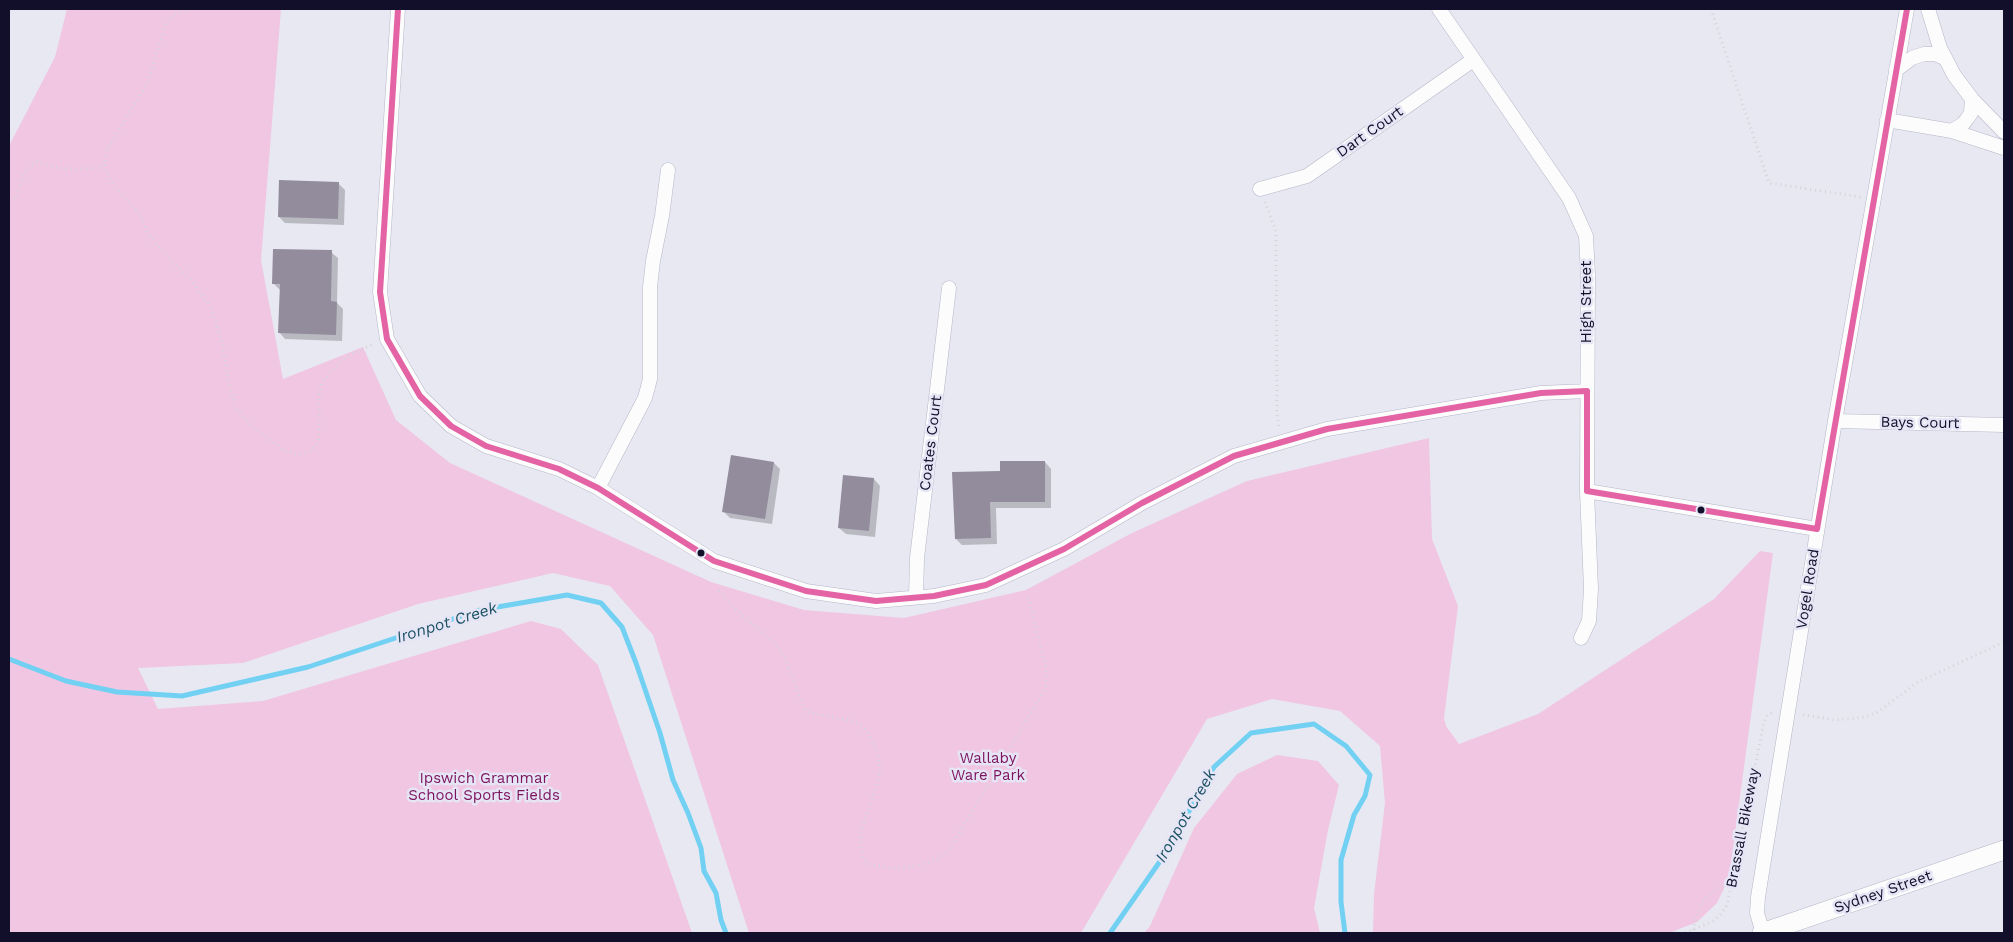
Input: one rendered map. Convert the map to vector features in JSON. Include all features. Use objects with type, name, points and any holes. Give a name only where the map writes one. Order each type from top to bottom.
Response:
[{"type":"main road","name":"Sydney Street","points":[[1763,933],[2004,850]]},
{"type":"street","points":[[398,9],[380,292],[387,339],[420,396],[451,426],[486,446],[559,469],[598,488],[714,561],[806,591],[876,601],[934,596],[986,586],[1064,550],[1142,503],[1234,456],[1327,429],[1541,393],[1586,391]]},
{"type":"street","name":"High Street","points":[[1439,9],[1569,198],[1586,236],[1588,275],[1587,491],[1591,590],[1589,621],[1582,638]]},
{"type":"street","name":"Vogel Road","points":[[1763,933],[1757,913],[1758,897],[1835,421],[1906,9]]},
{"type":"street","points":[[1928,9],[1938,42],[1954,75],[1972,99],[2004,132]]},
{"type":"street","points":[[1896,70],[1912,58],[1924,54],[1935,54],[1946,59]]},
{"type":"street","name":"Dart Court","points":[[1260,189],[1307,176],[1473,60]]},
{"type":"street","points":[[1952,131],[1968,119],[1971,113],[1972,99]]},
{"type":"street","points":[[1887,120],[1952,131],[2004,148]]},
{"type":"street","points":[[598,488],[645,398],[650,379],[650,287],[668,170]]},
{"type":"street","name":"Coates Court","points":[[916,597],[917,558],[949,288]]},
{"type":"street","name":"Bays Court","points":[[1835,421],[2004,425]]},
{"type":"street","points":[[1587,491],[1817,530]]},
{"type":"path","points":[[190,9],[179,10],[165,26],[147,84],[109,144],[104,166],[113,185],[140,214],[147,232],[154,242],[193,282],[211,308],[222,339],[231,392],[238,409],[248,423],[283,450],[296,454],[304,454],[311,451],[316,445],[320,429],[319,393],[326,377],[352,354],[387,339]]},
{"type":"path","points":[[1710,9],[1769,183],[1873,199]]},
{"type":"path","points":[[9,198],[15,199],[25,172],[37,162],[64,169],[92,169],[104,166]]},
{"type":"path","points":[[1260,189],[1276,231],[1277,414],[1280,442]]},
{"type":"path","points":[[719,590],[736,610],[767,634],[776,644],[784,658],[805,710],[810,713],[854,721],[868,733],[876,748],[880,764],[875,794],[867,811],[861,832],[861,851],[863,858],[869,864],[890,868],[911,867],[936,860],[948,852],[1044,690],[1046,668],[1028,595]]},
{"type":"path","points":[[1798,715],[1835,720],[1865,717],[1878,712],[1918,682],[2004,642]]},
{"type":"path","name":"Brassall Bikeway","points":[[1686,933],[1703,927],[1721,914],[1727,905],[1764,722],[1770,713],[1780,711]]},
{"type":"path","points":[[1693,931],[1701,904],[1707,896],[1723,885],[1732,883]]},
{"type":"green space","name":"Wallaby Ware Park","points":[[67,9],[281,9],[261,260],[283,379],[363,347],[396,420],[450,463],[711,582],[804,610],[904,618],[1026,590],[1132,533],[1247,481],[1429,438],[1432,539],[1458,606],[1444,718],[1446,726],[1459,744],[1538,714],[1714,599],[1760,551],[1773,553],[1729,878],[1717,903],[1697,922],[1669,933],[1373,933],[1374,894],[1385,803],[1380,746],[1340,711],[1272,699],[1207,719],[1081,933],[749,933],[653,635],[610,586],[553,573],[418,604],[243,663],[138,668],[158,709],[263,701],[531,621],[561,629],[598,665],[692,933],[9,933],[9,146],[55,57]]},
{"type":"green space","points":[[1277,755],[1318,761],[1339,785],[1328,830],[1314,908],[1320,933],[1144,933],[1150,926],[1194,828],[1237,774]]},
{"type":"building","points":[[279,180],[339,182],[338,219],[278,217]]},
{"type":"building","points":[[273,249],[332,250],[331,301],[337,302],[336,335],[278,333],[280,284],[272,284]]},
{"type":"building","points":[[731,455],[774,462],[765,519],[722,512]]},
{"type":"building","points":[[1000,461],[1045,461],[1045,502],[990,502],[991,538],[955,539],[952,472],[1000,471]]},
{"type":"building","points":[[843,475],[874,478],[869,531],[838,528]]},
{"type":"waterway","name":"Ironpot Creek","points":[[9,659],[66,681],[117,692],[182,696],[308,667],[480,610],[567,595],[601,603],[622,627],[636,663],[660,733],[673,780],[701,848],[704,871],[716,893],[721,920],[726,933]]},
{"type":"waterway","name":"Ironpot Creek","points":[[1110,933],[1163,857],[1214,767],[1251,733],[1314,724],[1346,746],[1370,775],[1365,796],[1354,815],[1341,860],[1341,902],[1345,933]]},
{"type":"transit line","points":[[398,9],[380,292],[387,339],[420,396],[451,426],[486,446],[559,469],[598,488],[714,561],[806,591],[876,601],[934,596],[986,585],[1064,549],[1142,503],[1234,456],[1327,429],[1541,393],[1587,391]]},
{"type":"transit line","points":[[1817,529],[1907,9]]},
{"type":"transit line","points":[[1587,391],[1587,491]]},
{"type":"transit line","points":[[1587,491],[1817,529]]},
{"type":"park label","name":"Ipswich Grammar School Sports Fields","points":[[484,788]]}]
